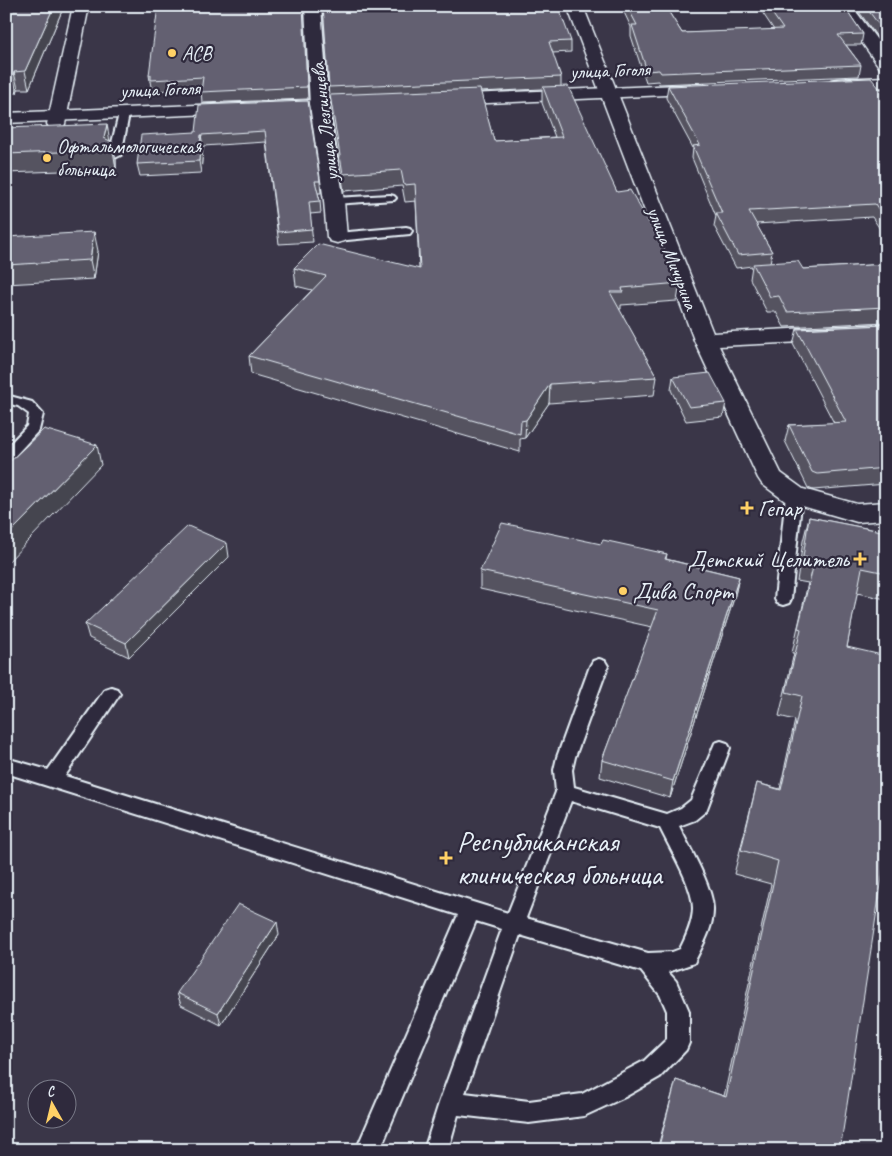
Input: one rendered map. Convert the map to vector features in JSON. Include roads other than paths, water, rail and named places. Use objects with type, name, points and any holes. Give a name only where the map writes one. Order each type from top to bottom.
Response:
[{"type":"street","points":[[57,120],[81,6]]},
{"type":"street","name":"улица Лезгинцева","points":[[313,6],[320,109],[334,201],[337,237]]},
{"type":"street","name":"улица Мичурина","points":[[575,6],[706,340],[771,478],[794,495]]},
{"type":"street","points":[[844,6],[886,64]]},
{"type":"street","points":[[886,82],[822,89],[886,92]]},
{"type":"street","name":"улица Гоголя","points":[[428,105],[719,93]]},
{"type":"street","name":"улица Гоголя","points":[[6,118],[57,120],[379,106]]},
{"type":"street","name":"улица Гоголя","points":[[6,127],[57,120]]},
{"type":"street","points":[[706,340],[886,331]]},
{"type":"street","points":[[794,495],[857,513],[886,511]]},
{"type":"lane","points":[[115,155],[123,117]]},
{"type":"lane","points":[[334,201],[390,198]]},
{"type":"lane","points":[[337,237],[406,231]]},
{"type":"lane","points":[[6,399],[21,402],[32,408],[36,414],[34,427],[6,457]]},
{"type":"lane","points":[[783,599],[794,495]]},
{"type":"lane","points":[[435,1150],[450,1102],[514,924],[566,792],[563,770],[566,757],[599,666]]},
{"type":"lane","points":[[52,779],[112,694]]},
{"type":"lane","points":[[566,792],[667,822],[688,814],[699,805],[721,748]]},
{"type":"lane","points":[[6,765],[514,924],[648,963],[672,962],[687,956],[698,933],[703,908],[696,882],[667,822]]},
{"type":"lane","points":[[368,1150],[471,909]]},
{"type":"lane","points":[[450,1102],[529,1112],[584,1104],[617,1089],[652,1069],[678,1043],[678,1010],[668,988],[648,963]]},
{"type":"place","name":"АCB","points":[[172,53]]},
{"type":"place","name":"Офтальмологическая больница","points":[[47,158]]},
{"type":"place","name":"Гепар","points":[[747,508]]},
{"type":"place","name":"Детский Целитель","points":[[860,559]]},
{"type":"place","name":"Дива Спорт","points":[[623,591]]},
{"type":"place","name":"Республиканская клиническая больница","points":[[446,858]]}]
